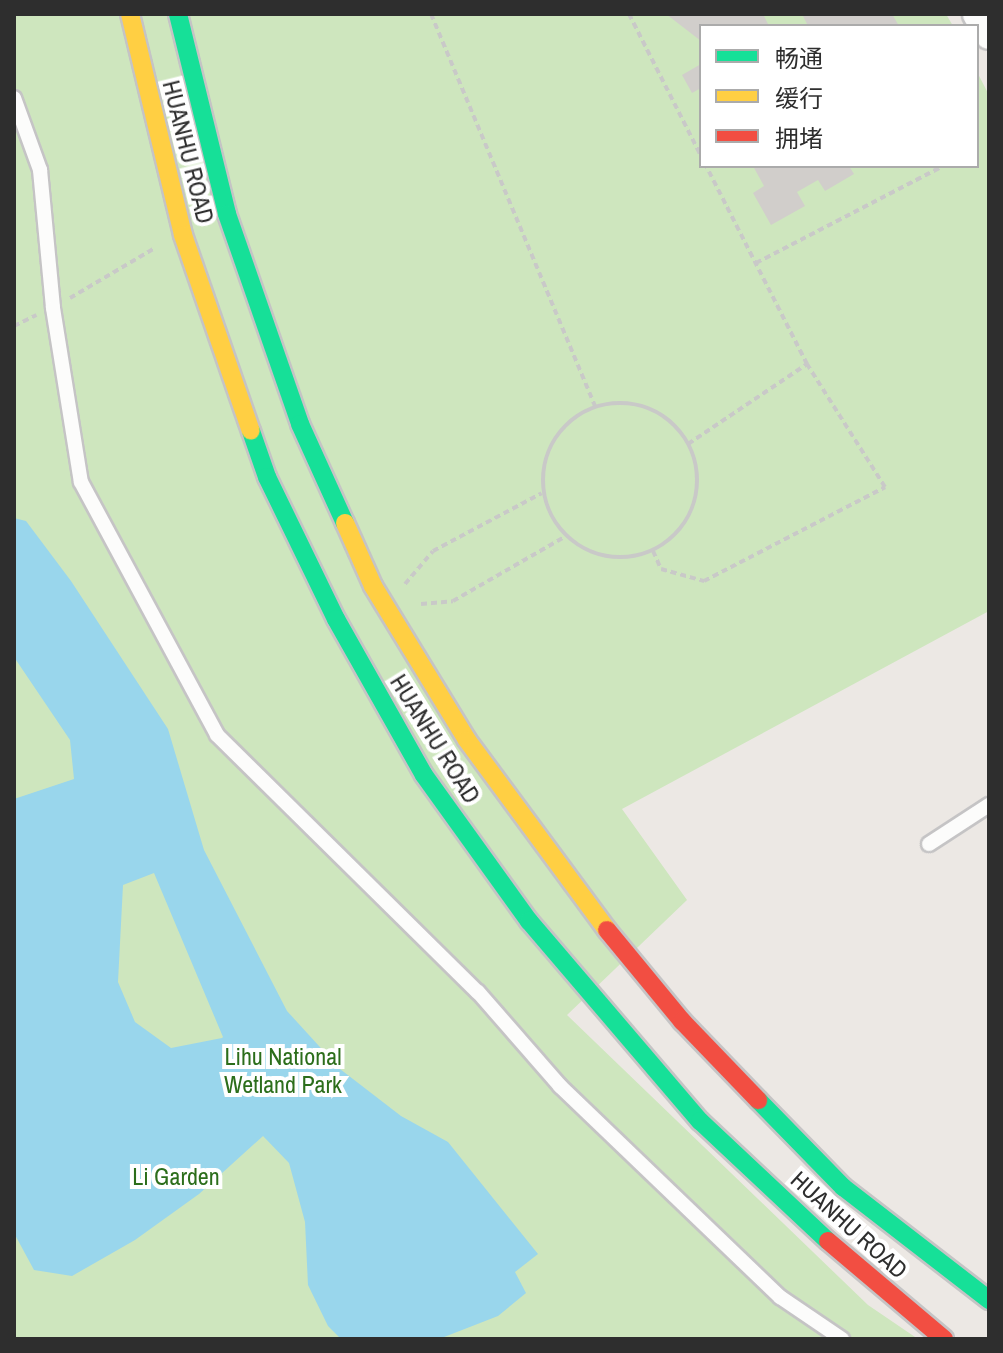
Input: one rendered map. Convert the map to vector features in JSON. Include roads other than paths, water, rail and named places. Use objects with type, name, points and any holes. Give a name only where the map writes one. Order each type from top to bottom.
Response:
[{"type":"main road","name":"HUANHU ROAD","points":[[130,14],[183,235],[267,477],[336,619],[424,775],[529,921],[700,1121],[848,1260],[944,1339]]},
{"type":"main road","name":"HUANHU ROAD","points":[[178,14],[227,214],[300,424],[386,607],[467,740],[563,875],[682,1021],[843,1187],[989,1300]]},
{"type":"street","points":[[977,14],[989,35]]},
{"type":"lane","points":[[14,98],[40,170],[53,308],[81,482],[217,735],[478,992],[560,1086],[780,1297],[842,1339]]},
{"type":"lane","points":[[929,844],[989,805]]},
{"type":"water","name":"Li Garden","points":[[14,518],[26,521],[71,581],[168,729],[204,850],[287,1011],[340,1069],[401,1116],[448,1142],[538,1254],[515,1272],[526,1293],[498,1316],[439,1339],[341,1339],[328,1326],[308,1285],[305,1222],[289,1163],[263,1136],[199,1194],[135,1240],[72,1276],[34,1270],[14,1233],[14,799],[74,779],[70,740],[14,657]],"holes":[[[154,873],[223,1037],[171,1048],[135,1022],[118,982],[123,885]]]},
{"type":"park label","name":"Lihu National Wetland Park","points":[[283,1071]]}]
